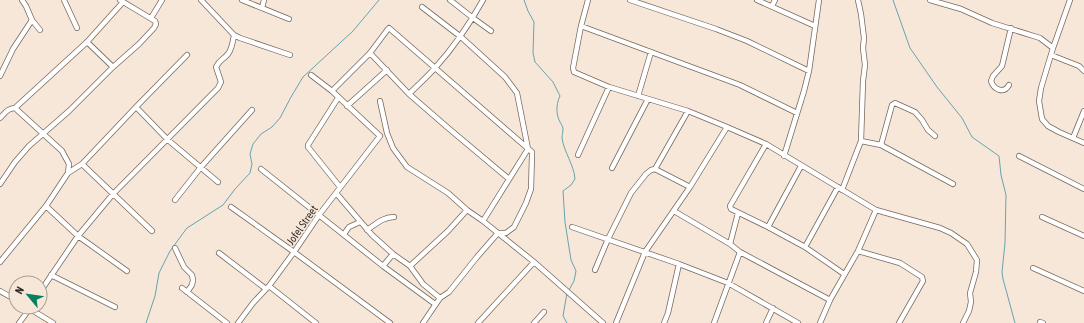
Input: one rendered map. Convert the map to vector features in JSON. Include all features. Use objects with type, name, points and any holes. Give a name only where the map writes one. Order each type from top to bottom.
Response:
[{"type":"street","points":[[22,0],[32,20],[40,30]]},
{"type":"street","points":[[64,0],[77,28]]},
{"type":"street","points":[[151,18],[162,0]]},
{"type":"street","points":[[201,0],[234,35],[290,55]]},
{"type":"street","points":[[242,0],[289,19]]},
{"type":"street","points":[[262,8],[264,0]]},
{"type":"street","points":[[450,0],[491,31]]},
{"type":"street","points":[[409,94],[435,68],[461,37],[483,0]]},
{"type":"street","points":[[588,0],[581,26],[573,71],[608,87],[688,111],[766,144],[876,210],[940,228],[968,244],[977,260],[976,272],[970,293],[971,302],[969,311],[963,323]]},
{"type":"street","points":[[630,0],[747,41],[810,71]]},
{"type":"street","points":[[757,0],[815,26]]},
{"type":"street","points":[[772,6],[775,0]]},
{"type":"street","points":[[784,156],[810,71],[815,26],[820,0]]},
{"type":"street","points":[[805,247],[840,189],[861,141],[865,66],[862,14],[858,0]]},
{"type":"street","points":[[930,0],[961,9],[992,23],[1040,38],[1053,48]]},
{"type":"street","points":[[1069,0],[1051,54],[1041,88],[1039,101],[1042,119],[1048,126],[1084,143]]},
{"type":"street","points":[[0,118],[7,111],[12,108],[16,108],[88,42],[122,1],[155,21],[156,24],[154,28],[139,44],[113,67],[74,106],[29,146],[15,162],[0,184]]},
{"type":"street","points":[[422,7],[461,37],[505,77],[517,93],[528,149],[483,221]]},
{"type":"street","points":[[0,76],[13,49],[32,20]]},
{"type":"street","points":[[581,26],[740,85],[797,113]]},
{"type":"street","points":[[332,91],[370,53],[390,28],[532,154],[530,189],[526,203],[514,227],[506,233],[498,233],[477,256],[449,292],[440,298],[423,323]]},
{"type":"street","points":[[1009,85],[1007,89],[1002,90],[995,88],[991,81],[993,76],[1002,66],[1011,28]]},
{"type":"street","points":[[48,280],[78,236],[113,194],[168,140],[220,85],[221,82],[216,67],[220,60],[226,57],[229,53],[234,35]]},
{"type":"street","points":[[88,42],[113,67]]},
{"type":"street","points":[[638,96],[651,52]]},
{"type":"street","points":[[370,53],[409,94],[446,128],[509,179]]},
{"type":"street","points":[[1051,54],[1079,66],[1084,71]]},
{"type":"street","points":[[1,260],[46,206],[68,173],[82,164],[187,55]]},
{"type":"street","points":[[311,75],[332,91],[347,106],[387,70]]},
{"type":"street","points":[[578,155],[608,87]]},
{"type":"street","points":[[338,98],[308,147],[340,188]]},
{"type":"street","points":[[612,168],[648,99]]},
{"type":"street","points":[[380,101],[387,133],[393,148],[411,170],[448,193],[467,210],[534,262],[603,323]]},
{"type":"street","points":[[881,145],[892,105],[894,103],[915,112],[928,130],[935,136]]},
{"type":"street","name":"Jofel Street","points":[[241,322],[253,303],[267,288],[319,215],[380,136],[347,106]]},
{"type":"street","points":[[136,107],[168,140],[218,182]]},
{"type":"street","points":[[16,108],[62,151],[68,164],[68,173]]},
{"type":"street","points":[[175,200],[252,110]]},
{"type":"street","points":[[595,270],[608,239],[631,193],[646,174],[655,169],[688,111]]},
{"type":"street","points":[[1073,138],[1084,111]]},
{"type":"street","points":[[616,323],[645,252],[690,187],[727,127]]},
{"type":"street","points":[[861,141],[881,145],[953,184]]},
{"type":"street","points":[[766,144],[730,206],[730,209],[805,247],[844,274]]},
{"type":"street","points":[[1019,156],[1084,188]]},
{"type":"street","points":[[82,164],[152,231]]},
{"type":"street","points":[[768,227],[802,166]]},
{"type":"street","points":[[261,169],[383,266],[435,304]]},
{"type":"street","points":[[655,169],[690,187]]},
{"type":"street","points":[[336,193],[367,230],[393,254],[410,266],[423,284],[440,298]]},
{"type":"street","points":[[46,206],[78,236],[127,272]]},
{"type":"street","points":[[231,207],[390,323]]},
{"type":"street","points":[[410,266],[467,210]]},
{"type":"street","points":[[820,323],[830,300],[858,251],[876,210]]},
{"type":"street","points":[[674,211],[730,244],[740,252],[830,300]]},
{"type":"street","points":[[730,244],[738,213]]},
{"type":"street","points":[[367,230],[387,217],[394,217]]},
{"type":"street","points":[[1042,217],[1084,236]]},
{"type":"street","points":[[344,234],[349,227],[360,222]]},
{"type":"street","points":[[572,227],[679,264],[728,283],[798,323]]},
{"type":"street","points":[[175,248],[184,268],[192,275],[192,285],[187,292]]},
{"type":"street","points":[[858,251],[900,263],[922,278],[923,281],[899,323]]},
{"type":"street","points":[[714,323],[740,252]]},
{"type":"street","points":[[219,253],[316,323]]},
{"type":"street","points":[[383,266],[393,254]]},
{"type":"street","points":[[480,322],[534,262]]},
{"type":"street","points":[[664,323],[668,313],[679,264]]},
{"type":"street","points":[[1033,268],[1084,292]]},
{"type":"street","points":[[51,275],[115,306]]},
{"type":"street","points":[[182,288],[227,323]]},
{"type":"street","points":[[766,323],[773,308]]},
{"type":"street","points":[[534,323],[544,312]]},
{"type":"street","points":[[40,315],[53,323]]},
{"type":"waterway","points":[[146,323],[155,296],[159,273],[170,251],[187,228],[223,205],[250,173],[252,164],[250,154],[253,144],[261,134],[272,127],[280,118],[303,77],[353,31],[379,0]]},
{"type":"waterway","points":[[524,0],[534,22],[533,53],[535,62],[553,82],[560,96],[557,106],[557,114],[563,128],[563,143],[575,179],[571,185],[563,191],[565,222],[571,260],[576,271],[574,281],[569,290]]},
{"type":"waterway","points":[[893,0],[910,48],[937,87],[962,118],[972,137],[999,156],[1001,175],[1006,195],[1005,243],[1002,272],[1015,323]]},
{"type":"waterway","points":[[567,293],[563,316],[567,323]]}]
